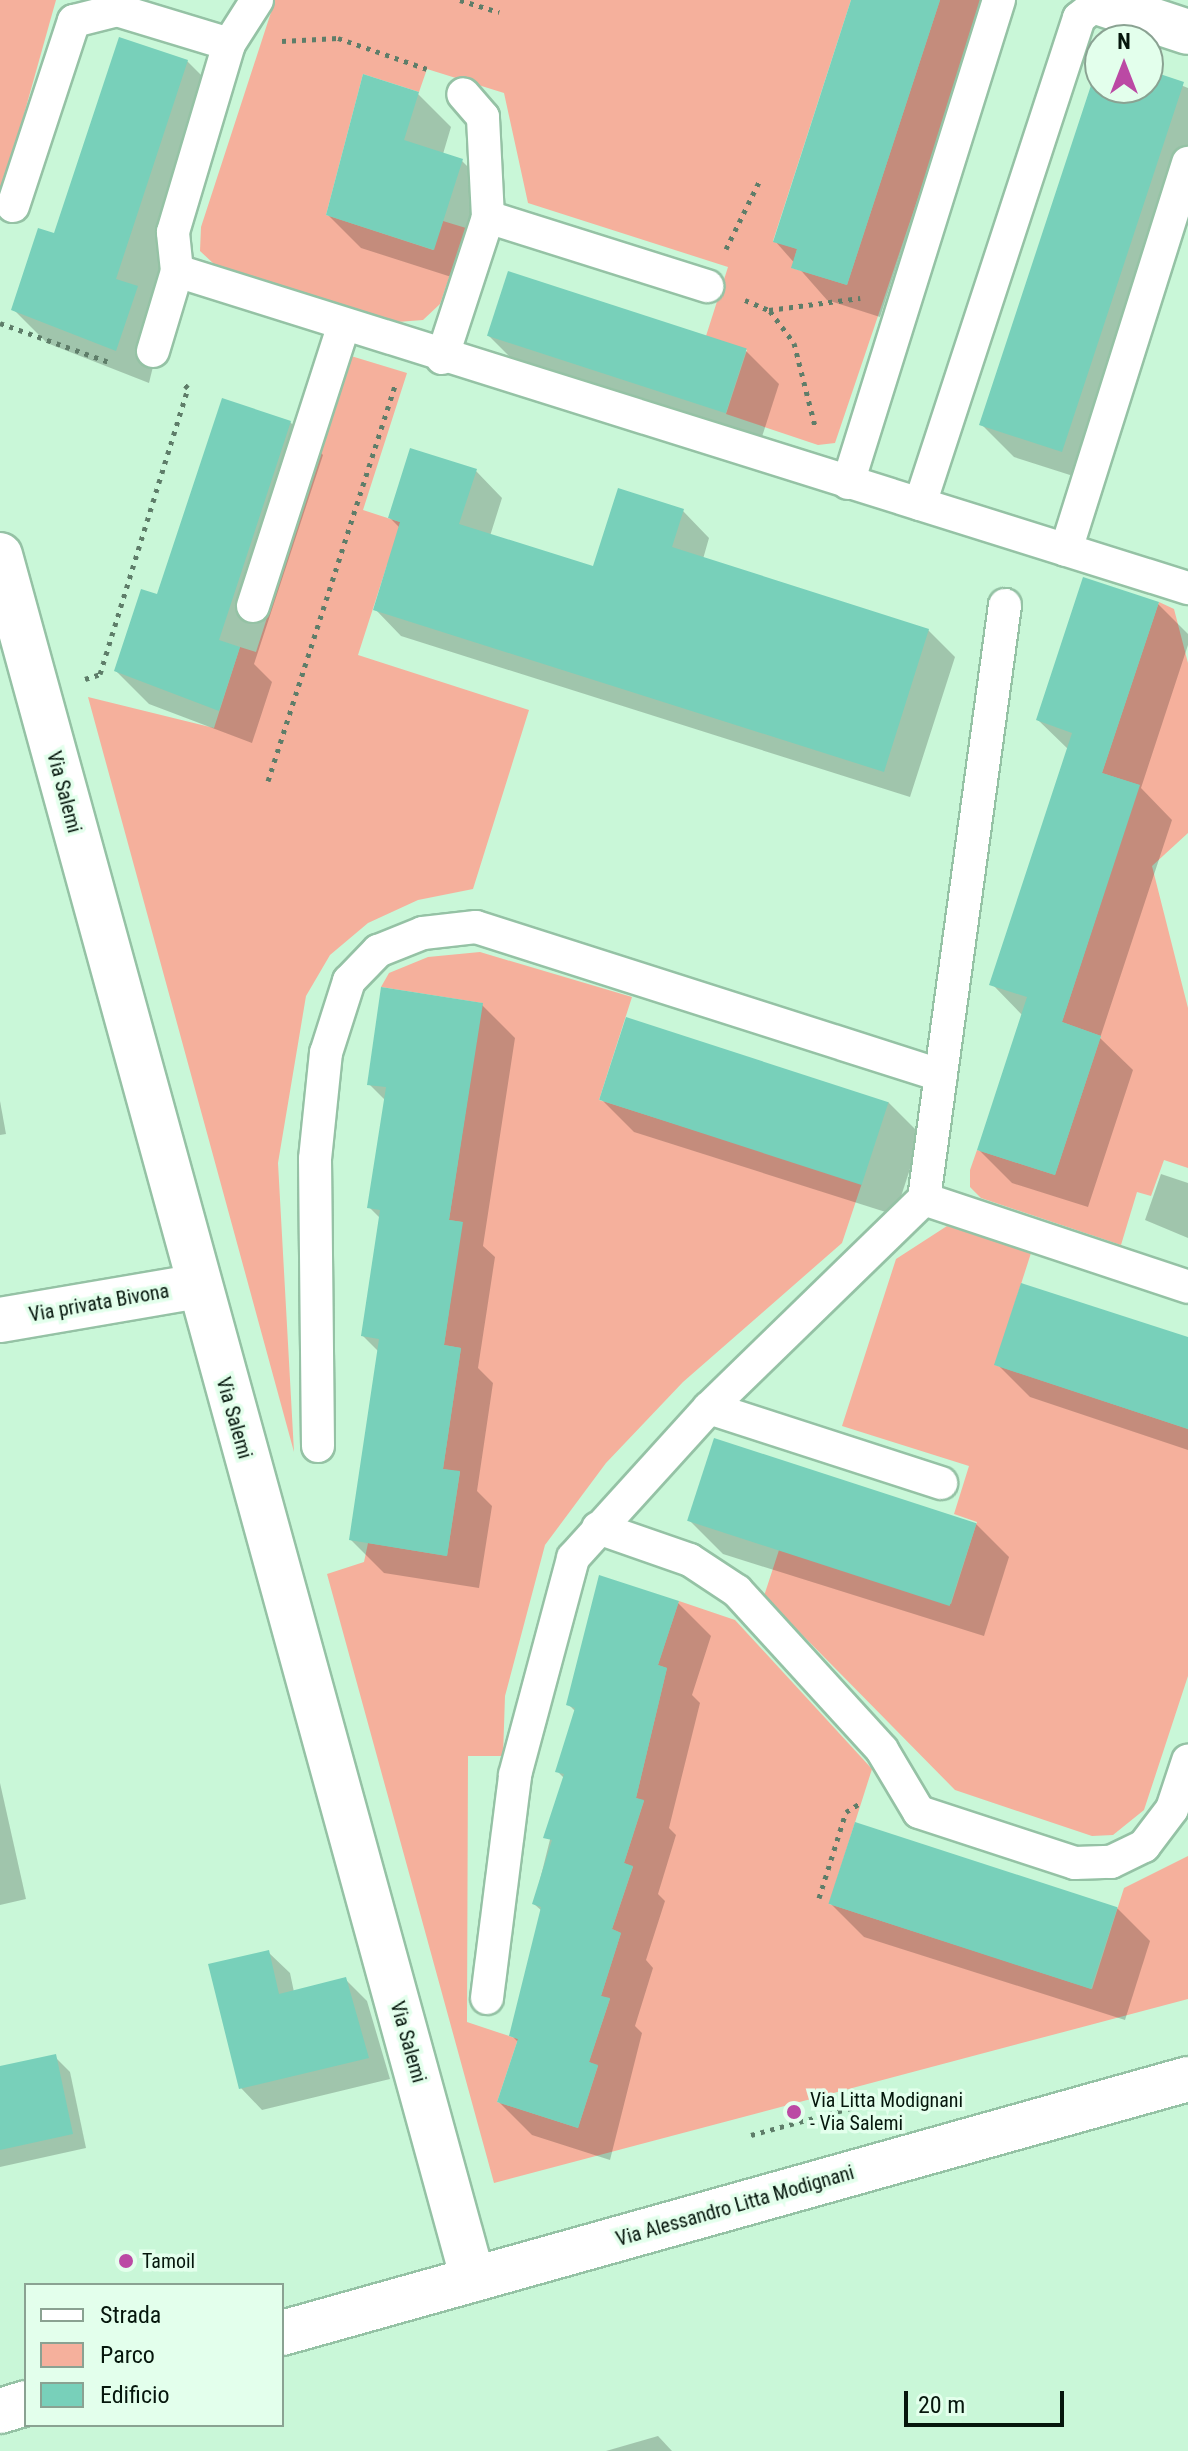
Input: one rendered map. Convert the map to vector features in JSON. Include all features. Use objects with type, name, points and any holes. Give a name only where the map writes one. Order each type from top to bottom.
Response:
[{"type":"street","points":[[1102,2],[1188,32]]},
{"type":"street","name":"Via Salemi","points":[[0,555],[198,1286],[473,2279]]},
{"type":"street","name":"Via privata Bivona","points":[[0,1320],[198,1286]]},
{"type":"street","name":"Via Alessandro Litta Modignani","points":[[284,2332],[1188,2079]]},
{"type":"street","points":[[0,2411],[24,2404]]},
{"type":"lane","points":[[153,351],[177,271],[173,232],[229,44],[257,0]]},
{"type":"lane","points":[[848,483],[999,0]]},
{"type":"lane","points":[[920,504],[1079,18],[1102,2]]},
{"type":"lane","points":[[13,206],[74,21],[117,10],[229,44]]},
{"type":"lane","points":[[442,358],[488,217],[483,117],[463,94]]},
{"type":"lane","points":[[1066,550],[1188,163]]},
{"type":"lane","points":[[488,217],[707,286]]},
{"type":"lane","points":[[177,271],[343,327],[1188,588]]},
{"type":"lane","points":[[253,606],[343,327]]},
{"type":"lane","points":[[487,1998],[515,1775],[549,1630],[573,1558],[709,1408],[924,1199],[1005,605]]},
{"type":"lane","points":[[318,1446],[315,1159],[326,1053],[349,981],[378,951],[423,933],[476,927],[941,1075]]},
{"type":"lane","points":[[924,1199],[1188,1287]]},
{"type":"lane","points":[[709,1408],[941,1483]]},
{"type":"lane","points":[[598,1528],[690,1560],[737,1591],[903,1775],[919,1812],[1075,1863],[1111,1862],[1144,1846],[1172,1809],[1188,1761]]},
{"type":"path","points":[[460,0],[499,12]]},
{"type":"path","points":[[229,44],[338,38],[427,68],[463,94]]},
{"type":"path","points":[[761,178],[707,286],[769,310],[872,296],[903,307]]},
{"type":"path","points":[[769,310],[806,376],[818,445],[848,483]]},
{"type":"path","points":[[0,323],[111,364],[153,351],[188,388],[100,674],[73,684]]},
{"type":"path","points":[[268,781],[407,347]]},
{"type":"path","points":[[819,1898],[846,1812],[903,1775]]},
{"type":"path","points":[[751,2135],[870,2103]]},
{"type":"green space","points":[[0,0],[56,0],[0,200]]},
{"type":"green space","points":[[275,0],[851,0],[773,241],[797,249],[792,268],[847,285],[940,0],[985,0],[835,443],[818,445],[726,414],[747,350],[706,336],[728,267],[528,203],[504,93],[427,69],[419,92],[363,74],[326,215],[433,250],[443,221],[466,228],[440,304],[423,320],[397,322],[214,264],[200,251],[201,227]]},
{"type":"green space","points":[[351,356],[407,373],[363,510],[415,527],[387,565],[358,655],[529,710],[473,889],[418,900],[368,923],[330,955],[306,996],[278,1163],[294,1452],[88,697],[214,728],[240,647],[256,652]]},
{"type":"green space","points":[[1159,602],[1174,609],[1188,663],[1188,833],[1152,866],[1188,1008],[1188,1168],[1164,1160],[1151,1196],[1137,1192],[1121,1245],[981,1198],[970,1187],[970,1170],[977,1150],[1055,1175],[1101,1036],[1062,1022],[1139,785],[1102,773]]},
{"type":"green space","points":[[480,952],[632,997],[599,1100],[862,1183],[842,1243],[683,1382],[606,1463],[545,1545],[505,1696],[503,1756],[468,1756],[467,2022],[518,2039],[497,2102],[578,2128],[598,2066],[589,2062],[610,1999],[601,1996],[621,1933],[612,1929],[633,1867],[624,1863],[644,1801],[636,1798],[667,1668],[658,1665],[679,1601],[735,1620],[872,1769],[829,1904],[1092,1989],[1124,1888],[1188,1856],[1188,1999],[494,2183],[327,1574],[364,1562],[368,1543],[447,1556],[460,1472],[443,1469],[461,1348],[444,1345],[462,1222],[449,1220],[482,1003],[381,987],[389,973],[428,957]]},
{"type":"green space","points":[[947,1226],[1031,1253],[995,1365],[1188,1429],[1188,1676],[1144,1810],[1113,1835],[1092,1836],[955,1790],[764,1596],[779,1550],[951,1604],[977,1522],[954,1514],[969,1466],[842,1426],[896,1259]]},
{"type":"building","points":[[851,0],[940,0],[847,285],[791,268],[797,249],[773,242]]},
{"type":"building","points":[[119,37],[188,60],[116,279],[138,286],[116,351],[11,310],[38,228],[54,233]]},
{"type":"building","points":[[363,74],[419,92],[404,140],[463,159],[434,250],[326,215]]},
{"type":"building","points":[[1164,75],[1184,82],[1062,452],[979,425],[1085,104],[1164,104]]},
{"type":"building","points":[[508,271],[747,349],[726,413],[487,336]]},
{"type":"building","points":[[222,398],[291,421],[219,640],[240,647],[219,711],[114,671],[141,589],[157,594]]},
{"type":"building","points":[[410,448],[477,469],[459,524],[593,566],[618,488],[684,509],[672,547],[929,629],[884,772],[373,610],[400,522],[388,518]]},
{"type":"building","points":[[1083,577],[1159,602],[1102,773],[1140,785],[1062,1022],[1101,1036],[1055,1175],[977,1150],[1027,997],[989,985],[1072,733],[1036,720]]},
{"type":"building","points":[[381,987],[483,1003],[449,1220],[463,1222],[444,1345],[461,1348],[443,1469],[460,1471],[447,1556],[349,1540],[379,1339],[361,1336],[380,1210],[367,1208],[386,1087],[367,1085]]},
{"type":"building","points":[[626,1017],[888,1102],[862,1185],[599,1100]]},
{"type":"building","points":[[1021,1283],[1188,1337],[1188,1429],[994,1365]]},
{"type":"building","points":[[714,1438],[976,1523],[950,1606],[687,1521]]},
{"type":"building","points":[[599,1575],[679,1601],[658,1665],[667,1668],[636,1798],[644,1800],[624,1863],[633,1866],[612,1929],[621,1933],[601,1996],[610,1998],[589,2062],[598,2065],[578,2128],[497,2102],[518,2039],[509,2036],[541,1907],[532,1904],[552,1840],[543,1838],[564,1774],[555,1772],[575,1708],[566,1705]]},
{"type":"building","points":[[855,1822],[1117,1907],[1091,1989],[828,1904]]},
{"type":"building","points":[[269,1950],[279,1994],[346,1977],[369,2058],[239,2089],[208,1964]]},
{"type":"building","points":[[56,2054],[73,2134],[0,2150],[0,2066]]},
{"type":"place","name":"Via Litta Modignani - Via Salemi","points":[[794,2112]]},
{"type":"place","name":"Tamoil","points":[[126,2261]]}]
